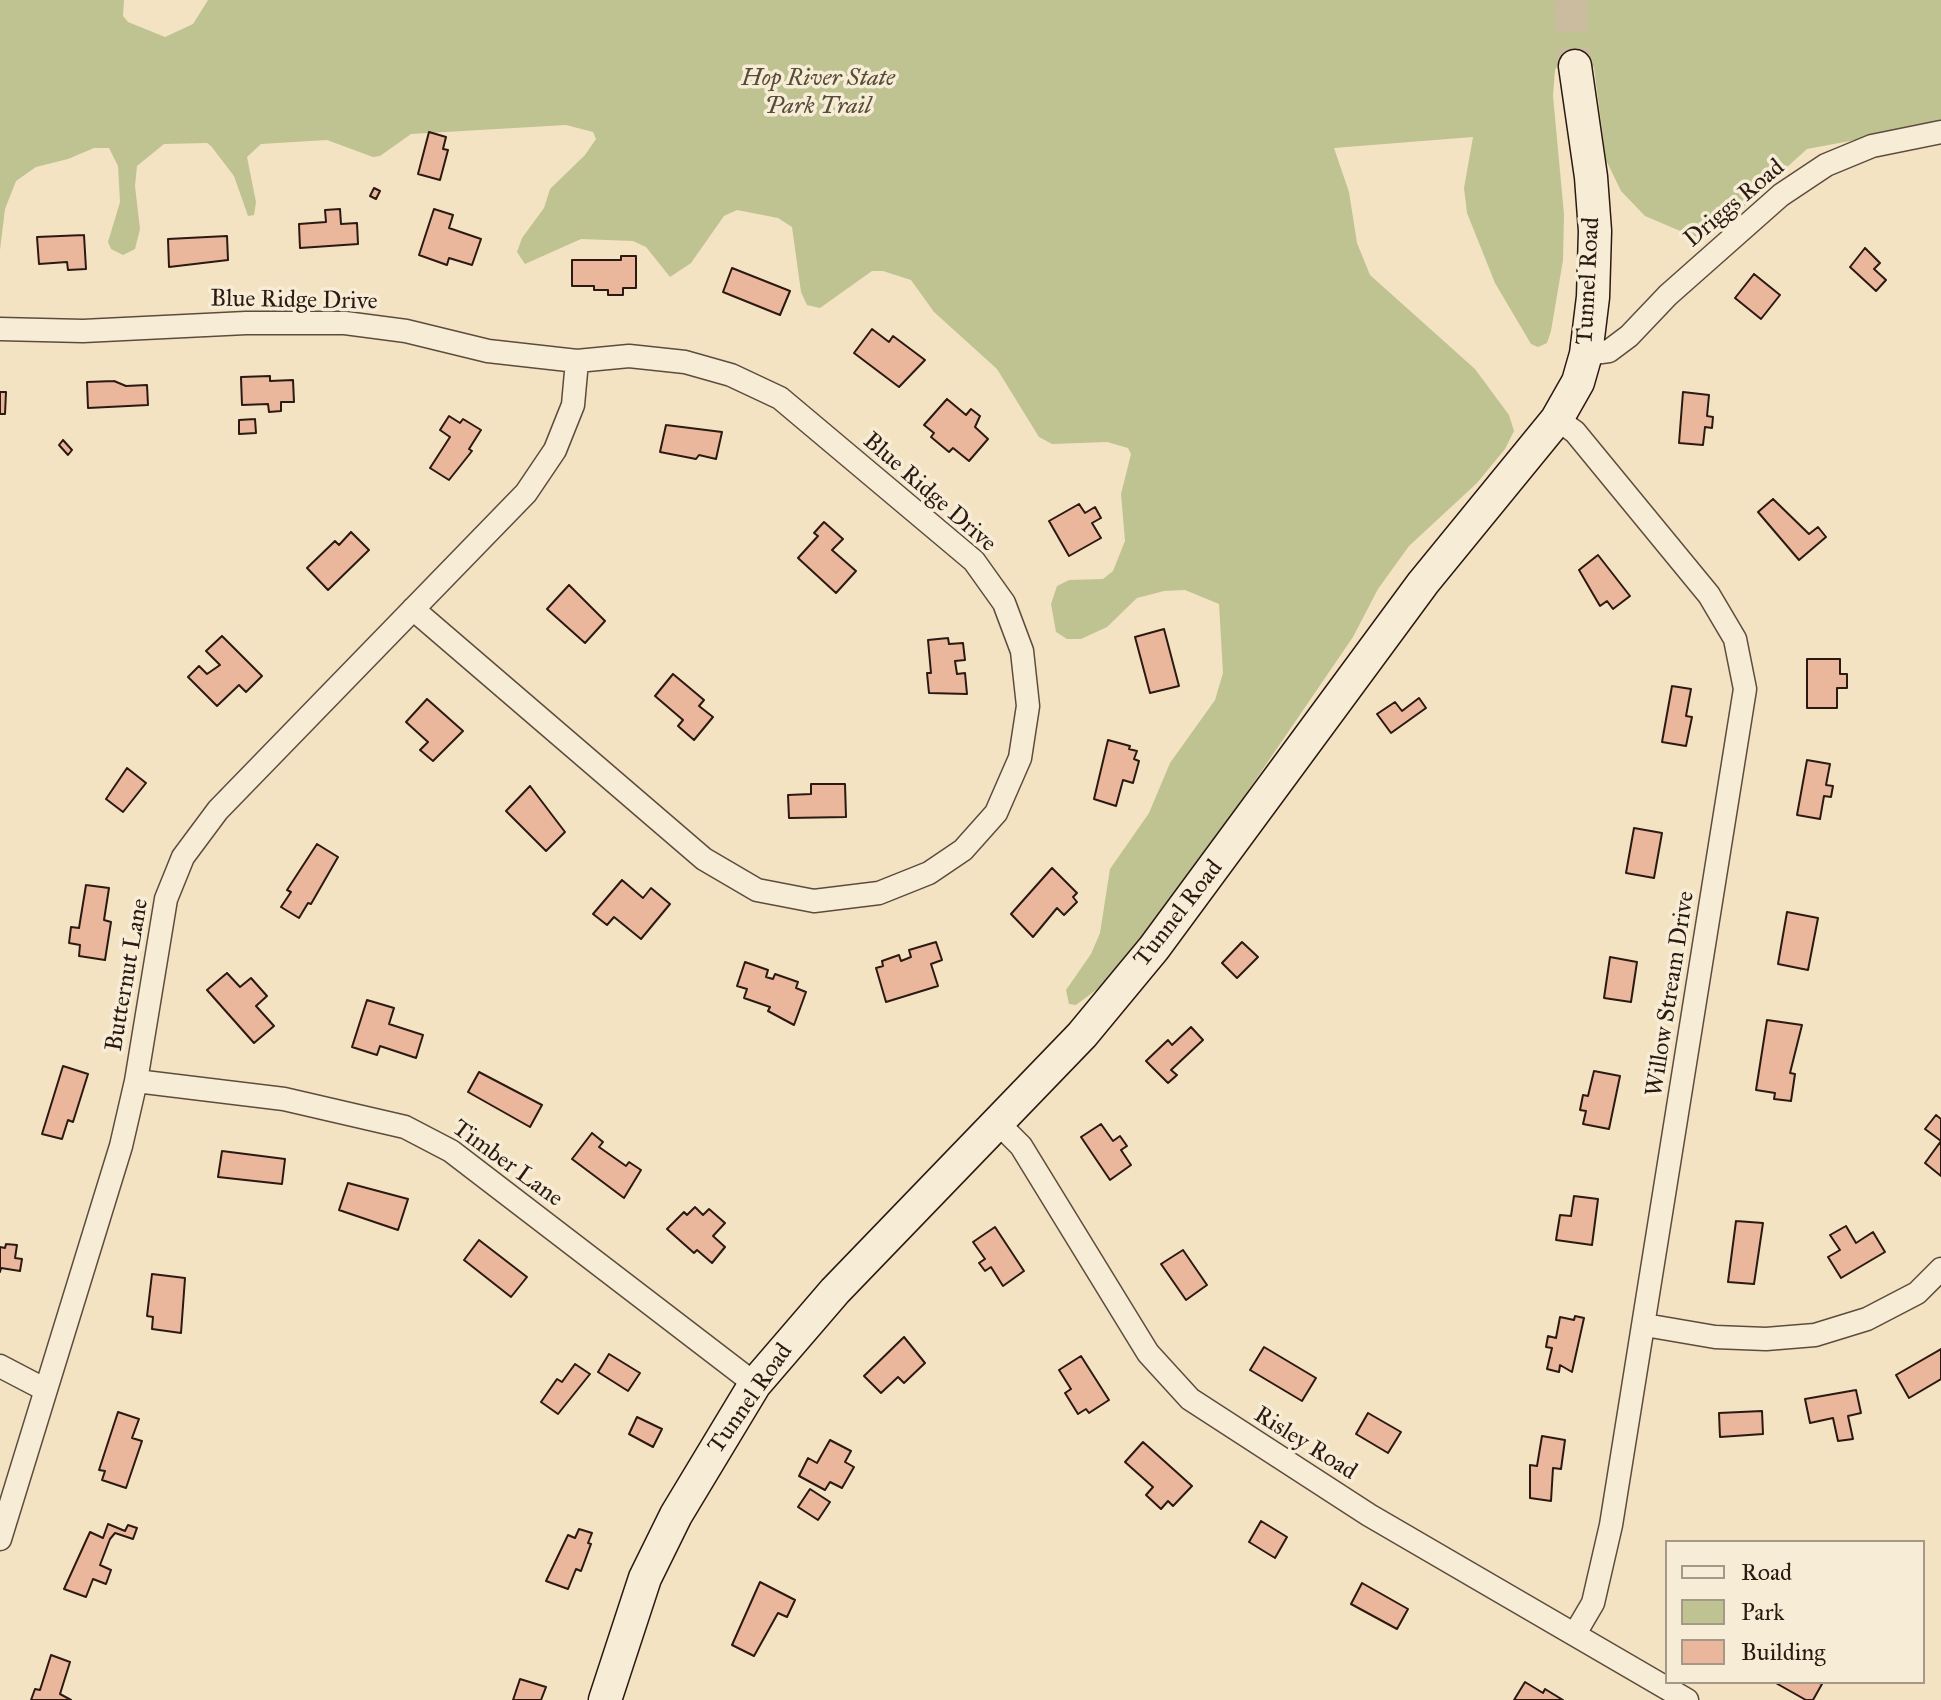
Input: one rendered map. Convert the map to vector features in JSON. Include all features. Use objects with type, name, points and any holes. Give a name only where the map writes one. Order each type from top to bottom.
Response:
[{"type":"main road","name":"Tunnel Road","points":[[605,1700],[645,1578],[676,1515],[755,1384],[835,1291],[1082,1035],[1154,948],[1423,583],[1557,419],[1578,382],[1586,354],[1593,297],[1595,231],[1575,66]]},
{"type":"street","name":"Driggs Road","points":[[1586,354],[1609,351],[1629,336],[1668,295],[1781,195],[1826,165],[1872,146],[1941,132]]},
{"type":"street","name":"Blue Ridge Drive","points":[[0,329],[83,331],[246,323],[345,323],[406,331],[488,351],[577,361],[629,356],[685,362],[731,375],[780,398],[974,561],[1004,603],[1022,651],[1028,706],[1020,758],[996,813],[963,850],[929,873],[879,893],[814,901],[757,890],[704,859],[413,609]]},
{"type":"street","name":"Butternut Lane","points":[[0,1539],[121,1146],[136,1081],[166,899],[183,857],[218,810],[526,493],[555,450],[573,405],[577,361]]},
{"type":"street","name":"Willow Stream Drive","points":[[1557,419],[1575,432],[1709,595],[1735,639],[1745,689],[1611,1525],[1593,1603],[1576,1632]]},
{"type":"street","name":"Timber Lane","points":[[136,1081],[284,1099],[405,1127],[451,1151],[755,1384]]},
{"type":"street","name":"Risley Road","points":[[997,1122],[1021,1146],[1148,1353],[1190,1399],[1369,1515],[1576,1632],[1687,1700]]},
{"type":"street","points":[[1645,1325],[1715,1337],[1766,1339],[1815,1335],[1880,1313],[1917,1293],[1941,1269]]},
{"type":"street","points":[[0,1366],[44,1389]]},
{"type":"green space","name":"Hop River State Park Trail","points":[[0,0],[124,0],[123,16],[128,22],[165,37],[193,24],[208,0],[1941,0],[1941,124],[1807,149],[1709,238],[1692,236],[1645,216],[1621,191],[1606,160],[1594,68],[1587,58],[1562,58],[1555,70],[1553,96],[1564,214],[1563,260],[1551,331],[1547,343],[1538,347],[1531,344],[1495,283],[1467,213],[1464,188],[1473,137],[1334,148],[1349,192],[1357,243],[1370,275],[1475,369],[1509,415],[1514,431],[1505,449],[1477,483],[1409,546],[1378,589],[1353,637],[1194,870],[1112,978],[1076,1005],[1069,1004],[1066,990],[1091,954],[1100,933],[1110,869],[1149,813],[1170,763],[1215,700],[1223,673],[1219,604],[1185,590],[1164,591],[1137,598],[1107,627],[1081,639],[1067,639],[1056,632],[1051,604],[1057,586],[1069,580],[1103,579],[1113,571],[1125,541],[1121,494],[1131,454],[1128,448],[1107,442],[1052,444],[1039,437],[997,369],[934,312],[911,280],[883,271],[872,271],[820,308],[807,305],[801,292],[792,227],[778,218],[737,210],[724,216],[691,263],[670,277],[646,247],[633,241],[581,239],[525,264],[517,252],[522,238],[544,208],[550,189],[585,155],[596,139],[593,132],[566,125],[411,134],[380,156],[373,157],[327,140],[261,144],[247,157],[256,202],[254,215],[248,216],[234,176],[211,146],[207,143],[164,144],[137,166],[135,186],[140,229],[135,249],[123,255],[111,249],[108,242],[120,202],[118,166],[109,148],[94,148],[36,167],[16,181],[5,209],[0,250]]},
{"type":"building","points":[[429,132],[446,137],[443,149],[448,150],[440,180],[418,174]]},
{"type":"building","points":[[374,188],[380,191],[376,199],[370,196]]},
{"type":"building","points":[[340,209],[341,224],[357,223],[358,244],[300,248],[299,224],[326,222],[325,210]]},
{"type":"building","points":[[434,209],[453,215],[449,228],[481,239],[472,265],[449,258],[447,265],[419,255]]},
{"type":"building","points":[[84,235],[86,269],[68,270],[67,262],[39,264],[37,237]]},
{"type":"building","points":[[227,236],[228,260],[169,267],[168,239]]},
{"type":"building","points":[[1865,248],[1880,263],[1874,269],[1886,280],[1876,291],[1850,267]]},
{"type":"building","points":[[621,256],[636,256],[636,288],[623,288],[623,295],[608,295],[608,290],[594,290],[594,286],[572,286],[572,260],[621,260]]},
{"type":"building","points":[[732,268],[790,291],[780,315],[723,292]]},
{"type":"building","points":[[1754,274],[1780,295],[1761,319],[1735,298]]},
{"type":"building","points":[[872,329],[889,342],[893,336],[925,360],[899,387],[854,353]]},
{"type":"building","points":[[270,376],[270,381],[293,380],[294,402],[281,402],[281,411],[269,412],[268,404],[242,405],[241,377]]},
{"type":"building","points":[[114,381],[126,386],[147,385],[148,405],[88,408],[87,382]]},
{"type":"building","points":[[0,392],[6,392],[5,414],[0,414]]},
{"type":"building","points":[[1683,392],[1709,395],[1707,416],[1713,417],[1712,428],[1705,427],[1703,445],[1679,443]]},
{"type":"building","points":[[947,399],[966,415],[971,409],[980,416],[975,427],[988,439],[969,461],[953,448],[949,452],[931,437],[934,433],[924,425]]},
{"type":"building","points":[[449,416],[460,423],[463,419],[481,430],[469,449],[472,451],[449,480],[430,468],[450,437],[440,430]]},
{"type":"building","points":[[255,419],[256,433],[239,434],[239,420]]},
{"type":"building","points":[[666,425],[722,432],[716,459],[699,455],[696,459],[660,452]]},
{"type":"building","points":[[63,440],[72,450],[68,455],[59,445]]},
{"type":"building","points":[[1773,499],[1809,534],[1818,527],[1826,537],[1799,560],[1758,512]]},
{"type":"building","points":[[1079,504],[1085,513],[1095,507],[1101,518],[1092,523],[1101,538],[1069,556],[1049,521]]},
{"type":"building","points":[[824,522],[843,539],[832,550],[856,571],[836,593],[798,558],[818,536],[814,533]]},
{"type":"building","points":[[351,532],[369,550],[328,590],[307,568],[335,541],[339,545]]},
{"type":"building","points":[[1598,555],[1630,596],[1613,609],[1607,601],[1600,606],[1579,570]]},
{"type":"building","points":[[569,585],[605,621],[585,643],[547,609]]},
{"type":"building","points":[[1164,629],[1179,686],[1150,693],[1135,637]]},
{"type":"building","points":[[222,636],[262,676],[246,692],[239,685],[217,706],[188,677],[199,666],[207,674],[220,665],[206,651]]},
{"type":"building","points":[[948,638],[949,644],[963,643],[965,660],[955,661],[957,674],[965,673],[967,694],[929,693],[928,640]]},
{"type":"building","points":[[1807,659],[1840,659],[1840,674],[1847,674],[1847,688],[1837,688],[1837,708],[1807,708]]},
{"type":"building","points":[[673,674],[704,700],[699,706],[713,717],[694,740],[678,726],[683,720],[655,696]]},
{"type":"building","points":[[1672,686],[1691,689],[1686,716],[1692,717],[1686,746],[1662,742]]},
{"type":"building","points":[[1419,698],[1426,708],[1391,733],[1377,714],[1395,702],[1402,711]]},
{"type":"building","points":[[427,699],[463,731],[433,761],[420,750],[428,742],[406,722]]},
{"type":"building","points":[[1108,740],[1130,746],[1129,749],[1137,751],[1134,759],[1139,761],[1133,783],[1123,780],[1116,806],[1094,799]]},
{"type":"building","points":[[1807,760],[1830,764],[1826,785],[1833,786],[1831,797],[1824,796],[1820,819],[1797,815]]},
{"type":"building","points":[[127,768],[146,783],[123,812],[106,799]]},
{"type":"building","points":[[811,784],[845,784],[846,817],[789,818],[788,795],[811,794]]},
{"type":"building","points":[[530,786],[565,832],[546,851],[506,811]]},
{"type":"building","points":[[1634,828],[1662,833],[1654,878],[1626,873]]},
{"type":"building","points":[[317,844],[338,857],[311,904],[308,903],[299,918],[281,907],[291,892],[287,890]]},
{"type":"building","points":[[1052,868],[1077,893],[1073,897],[1077,902],[1064,915],[1057,908],[1033,937],[1011,914]]},
{"type":"building","points":[[622,880],[643,898],[651,888],[670,904],[641,939],[614,917],[607,925],[593,914]]},
{"type":"building","points":[[86,885],[109,888],[104,920],[111,922],[105,960],[79,956],[80,945],[69,943],[71,927],[79,928]]},
{"type":"building","points":[[1787,912],[1818,918],[1808,970],[1778,964]]},
{"type":"building","points":[[936,942],[942,960],[931,964],[938,986],[886,1002],[876,968],[883,966],[882,961],[899,955],[901,961],[911,957],[909,950]]},
{"type":"building","points":[[1242,942],[1258,957],[1237,978],[1222,963]]},
{"type":"building","points":[[1610,957],[1637,962],[1631,1002],[1604,998]]},
{"type":"building","points":[[745,962],[768,970],[766,977],[773,979],[775,974],[798,982],[796,988],[806,992],[794,1025],[768,1011],[770,1007],[744,998],[747,989],[737,986]]},
{"type":"building","points":[[227,973],[240,987],[251,978],[267,996],[256,1006],[274,1026],[254,1043],[207,990]]},
{"type":"building","points":[[367,1000],[394,1008],[389,1024],[423,1035],[416,1058],[380,1046],[377,1055],[352,1047]]},
{"type":"building","points":[[1767,1020],[1802,1025],[1790,1073],[1795,1074],[1791,1101],[1774,1099],[1775,1093],[1756,1090]]},
{"type":"building","points":[[1191,1027],[1203,1040],[1171,1070],[1177,1075],[1168,1083],[1146,1061],[1168,1040],[1172,1045]]},
{"type":"building","points":[[63,1066],[88,1074],[73,1122],[68,1120],[62,1139],[42,1134]]},
{"type":"building","points":[[1594,1071],[1620,1076],[1609,1129],[1583,1124],[1586,1111],[1580,1110],[1583,1095],[1588,1096]]},
{"type":"building","points":[[479,1072],[542,1105],[530,1127],[468,1092]]},
{"type":"building","points":[[1936,1115],[1941,1119],[1941,1141],[1925,1129]]},
{"type":"building","points":[[1101,1124],[1113,1141],[1120,1136],[1127,1146],[1121,1150],[1131,1165],[1110,1180],[1081,1137]]},
{"type":"building","points":[[592,1133],[603,1142],[599,1147],[626,1166],[629,1162],[641,1170],[624,1198],[572,1159]]},
{"type":"building","points":[[1941,1141],[1941,1176],[1925,1163]]},
{"type":"building","points":[[222,1151],[285,1159],[282,1184],[218,1177]]},
{"type":"building","points":[[348,1183],[408,1199],[398,1230],[339,1210]]},
{"type":"building","points":[[1574,1196],[1598,1199],[1592,1245],[1556,1240],[1560,1215],[1571,1216]]},
{"type":"building","points":[[695,1207],[703,1215],[709,1209],[725,1223],[713,1236],[725,1247],[712,1263],[697,1250],[694,1253],[667,1229],[684,1212],[687,1215]]},
{"type":"building","points":[[1736,1221],[1763,1223],[1754,1284],[1728,1282]]},
{"type":"building","points":[[1846,1226],[1856,1243],[1873,1232],[1885,1252],[1841,1278],[1828,1257],[1840,1250],[1830,1235]]},
{"type":"building","points":[[995,1227],[1024,1271],[1003,1286],[991,1267],[985,1271],[979,1263],[985,1259],[973,1242]]},
{"type":"building","points":[[479,1240],[527,1277],[511,1297],[464,1260]]},
{"type":"building","points":[[6,1244],[17,1245],[15,1258],[22,1259],[20,1271],[1,1268],[0,1272],[0,1247],[5,1248]]},
{"type":"building","points":[[1183,1250],[1207,1285],[1186,1300],[1161,1264]]},
{"type":"building","points":[[152,1274],[185,1278],[181,1333],[152,1329],[153,1317],[147,1316]]},
{"type":"building","points":[[1575,1316],[1584,1318],[1572,1372],[1560,1365],[1559,1372],[1547,1369],[1552,1348],[1546,1347],[1548,1336],[1556,1338],[1560,1317],[1574,1320]]},
{"type":"building","points":[[904,1337],[925,1363],[904,1383],[898,1377],[881,1393],[864,1376]]},
{"type":"building","points":[[1264,1347],[1316,1378],[1302,1401],[1250,1370]]},
{"type":"building","points":[[1941,1349],[1941,1379],[1909,1398],[1896,1375]]},
{"type":"building","points":[[609,1354],[640,1373],[628,1391],[598,1372]]},
{"type":"building","points":[[1081,1356],[1109,1400],[1089,1413],[1086,1409],[1078,1414],[1065,1393],[1071,1389],[1059,1370]]},
{"type":"building","points":[[575,1364],[590,1374],[558,1414],[541,1402],[557,1379],[562,1382]]},
{"type":"building","points":[[1856,1390],[1861,1413],[1848,1416],[1853,1439],[1838,1441],[1833,1418],[1810,1423],[1805,1399]]},
{"type":"building","points":[[1762,1411],[1763,1434],[1720,1437],[1719,1413]]},
{"type":"building","points":[[118,1412],[139,1419],[132,1438],[142,1441],[126,1488],[102,1480],[105,1471],[99,1470]]},
{"type":"building","points":[[1368,1413],[1401,1432],[1388,1453],[1356,1434]]},
{"type":"building","points":[[637,1417],[662,1429],[653,1447],[629,1434]]},
{"type":"building","points":[[1542,1436],[1565,1440],[1561,1469],[1553,1468],[1551,1501],[1530,1498],[1530,1465],[1537,1466]]},
{"type":"building","points":[[830,1440],[851,1451],[845,1462],[854,1467],[842,1488],[830,1482],[825,1490],[799,1476],[808,1458],[817,1463]]},
{"type":"building","points":[[1143,1442],[1192,1486],[1173,1506],[1168,1501],[1161,1509],[1146,1495],[1153,1487],[1125,1462]]},
{"type":"building","points":[[810,1489],[830,1502],[818,1520],[798,1507]]},
{"type":"building","points":[[1261,1521],[1287,1537],[1275,1558],[1249,1542]]},
{"type":"building","points":[[108,1524],[125,1531],[128,1525],[137,1528],[133,1539],[115,1533],[110,1539],[100,1565],[111,1570],[106,1584],[93,1579],[86,1597],[64,1589],[90,1532],[103,1538]]},
{"type":"building","points":[[579,1529],[592,1533],[581,1571],[576,1569],[568,1589],[546,1581],[568,1535],[575,1538]]},
{"type":"building","points":[[760,1582],[795,1600],[787,1617],[778,1613],[754,1656],[732,1645]]},
{"type":"building","points":[[1362,1583],[1408,1609],[1397,1629],[1351,1604]]},
{"type":"building","points":[[51,1655],[70,1662],[60,1694],[71,1700],[31,1700],[35,1689],[40,1690]]},
{"type":"building","points":[[520,1679],[546,1687],[541,1700],[513,1700]]},
{"type":"building","points":[[1525,1682],[1543,1693],[1545,1689],[1563,1700],[1514,1700]]},
{"type":"building","points":[[1778,1684],[1822,1684],[1813,1700],[1806,1700]]},
{"type":"tunnel","points":[[1570,0],[1575,66]]}]
